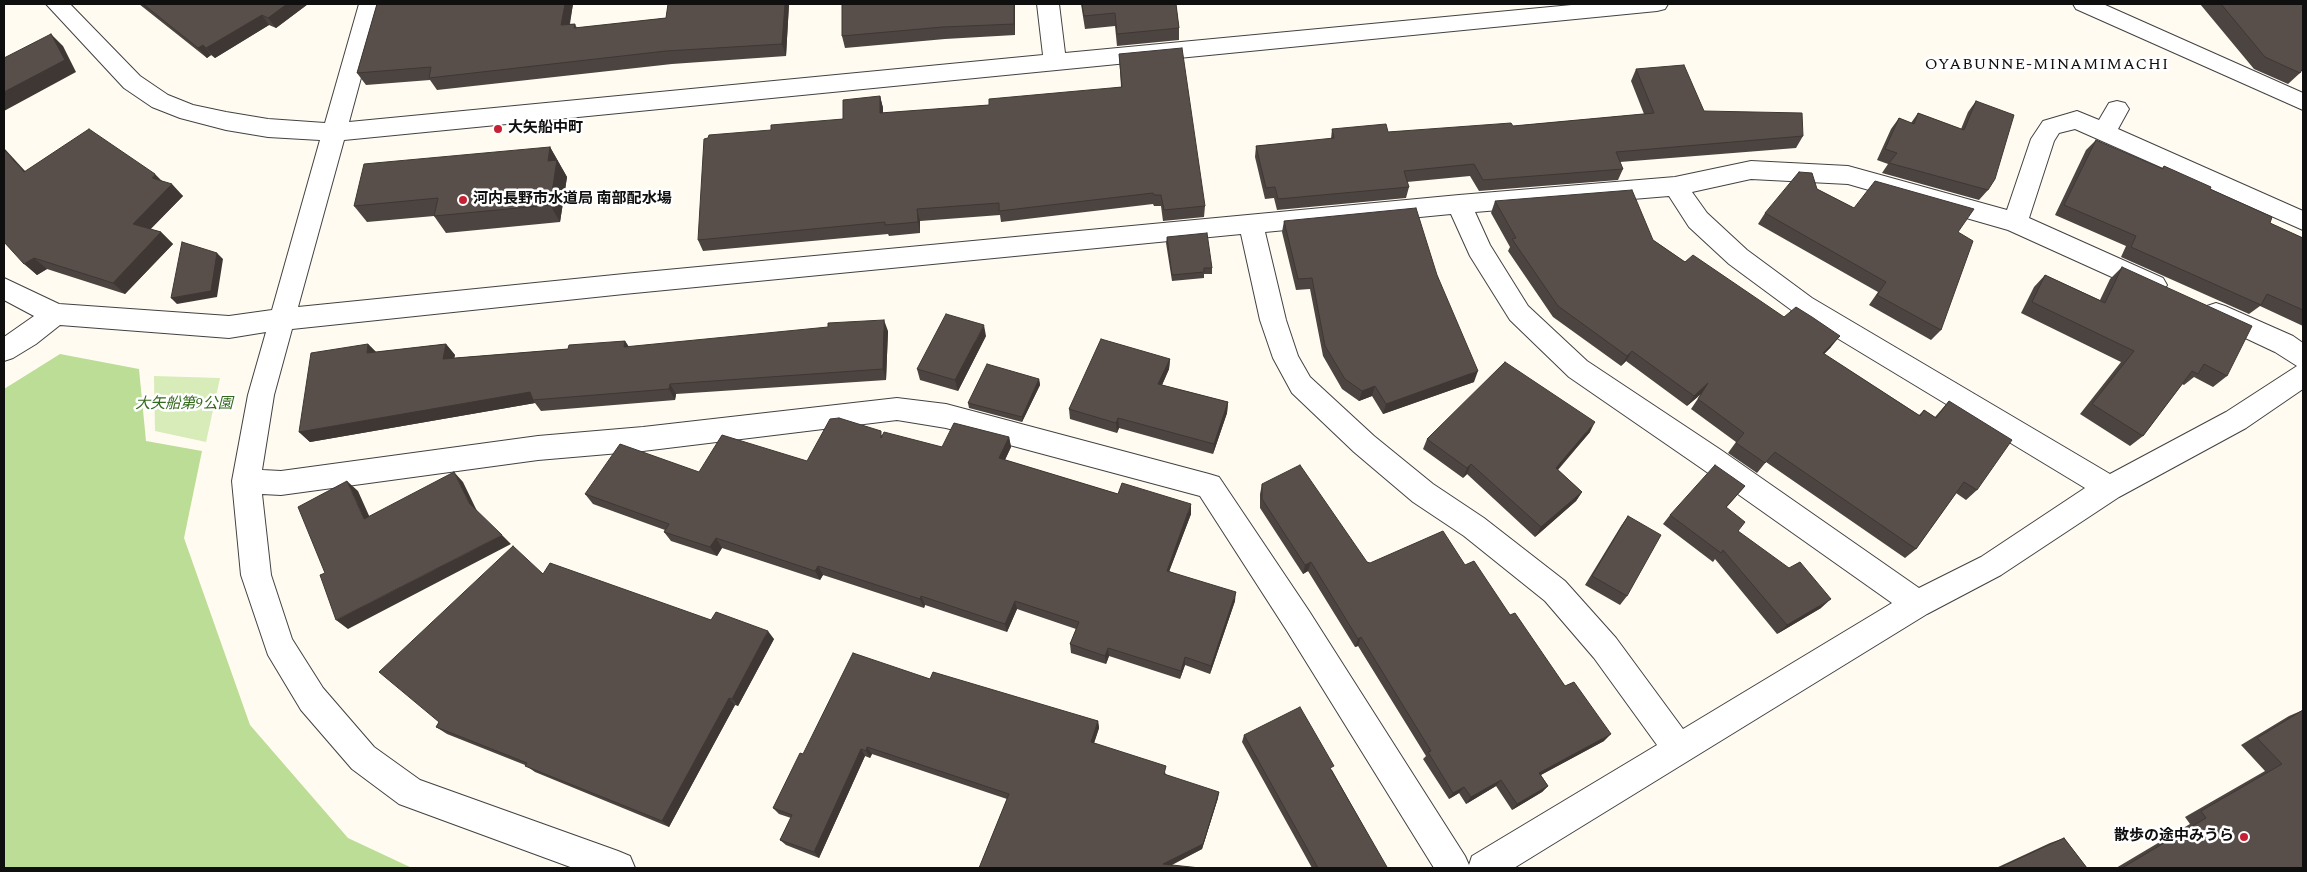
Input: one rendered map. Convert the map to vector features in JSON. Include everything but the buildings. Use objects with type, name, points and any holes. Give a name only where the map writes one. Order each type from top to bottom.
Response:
[{"type":"street","points":[[57,4],[132,82],[160,101],[188,112],[226,121],[268,128],[334,132],[1657,4]]},
{"type":"street","points":[[370,4],[261,396],[246,481],[256,575],[279,645],[312,699],[364,758],[410,792],[618,868]]},
{"type":"street","points":[[1048,4],[1055,61]]},
{"type":"street","points":[[2084,4],[2303,102]]},
{"type":"street","points":[[2104,133],[2117,109]]},
{"type":"street","points":[[2015,222],[2043,139],[2051,127],[2077,120],[2303,221]]},
{"type":"street","points":[[4,288],[55,314],[229,327],[624,284],[1459,204],[1675,186],[1750,170],[1848,175],[2015,222],[2284,344],[2303,357]]},
{"type":"street","points":[[1675,186],[1698,220],[1738,257],[1802,305],[2109,488]]},
{"type":"street","points":[[1459,204],[1479,249],[1519,313],[1578,370],[1711,459],[1917,604]]},
{"type":"street","points":[[1251,224],[1273,320],[1286,358],[1300,385],[1364,444],[1423,493],[1474,527],[1555,591],[1605,648],[1679,749]]},
{"type":"street","points":[[4,350],[27,336],[55,314]]},
{"type":"street","points":[[1484,868],[1917,604],[1991,566],[2109,488],[2236,420],[2303,375]]},
{"type":"street","points":[[246,481],[280,483],[538,448],[643,439],[897,410],[946,416],[1209,486],[1298,621],[1453,868]]},
{"type":"green space","points":[[60,354],[139,369],[146,441],[202,451],[184,538],[250,725],[348,838],[412,868],[4,868],[4,389]]},
{"type":"green space","name":"大矢船第9公園","points":[[154,376],[220,378],[206,442],[155,431]]},
{"type":"place","name":"大矢船中町","points":[[498,129]]},
{"type":"place","name":"河内長野市水道局 南部配水場","points":[[463,200]]},
{"type":"place","name":"散歩の途中みうら","points":[[2244,837]]},
{"type":"district","name":"OYABUNNE-MINAMIMACHI","points":[[2047,66]]}]
